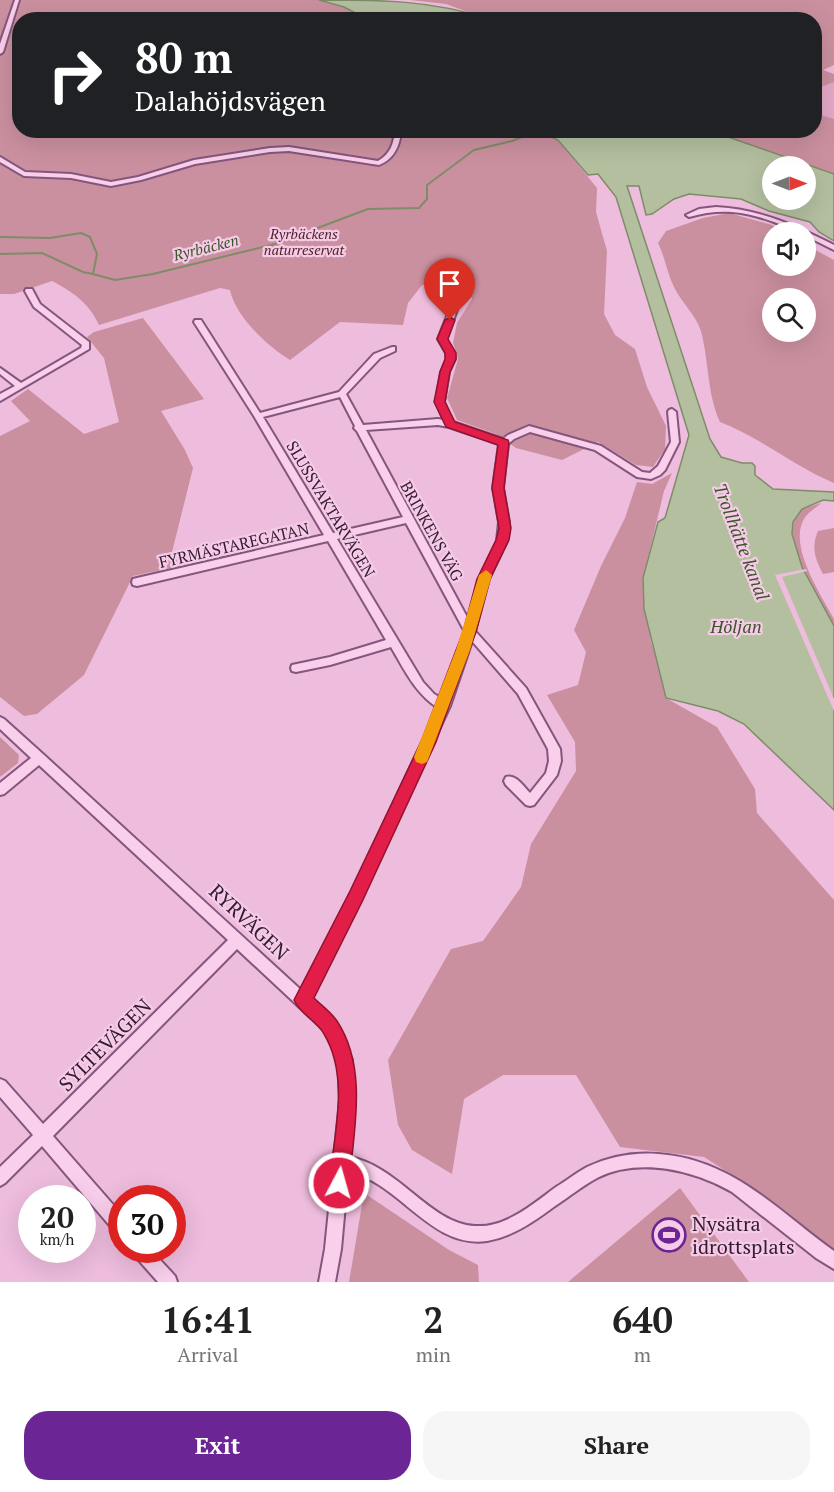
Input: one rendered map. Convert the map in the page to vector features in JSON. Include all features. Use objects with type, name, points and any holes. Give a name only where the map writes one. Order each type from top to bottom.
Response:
[{"type":"street","points":[[0,52],[12,13]]},
{"type":"street","points":[[0,159],[24,174],[71,176],[111,184],[126,182],[194,162],[280,150],[308,151],[379,163],[384,161],[394,148],[396,138]]},
{"type":"street","points":[[689,215],[714,207],[729,208],[771,222]]},
{"type":"street","points":[[816,239],[834,248]]},
{"type":"street","points":[[0,398],[86,349],[86,344],[37,305],[29,291]]},
{"type":"street","points":[[450,424],[440,402],[445,372],[451,359],[442,339],[458,301],[465,293]]},
{"type":"street","name":"SLUSSVAKTARVÄGEN","points":[[198,322],[258,416],[419,686],[444,706]]},
{"type":"street","points":[[258,416],[342,394],[377,357],[392,349]]},
{"type":"street","points":[[0,370],[20,386]]},
{"type":"street","name":"BRINKENS VÄG","points":[[342,394],[358,428],[470,632],[522,691],[554,749],[555,761],[551,775],[530,801],[510,781]]},
{"type":"street","points":[[303,1000],[356,896],[444,706],[470,632],[484,579],[505,528],[498,488],[504,443],[511,436],[529,429],[598,448],[640,475],[651,476],[662,468],[675,442],[672,412]]},
{"type":"street","points":[[358,428],[417,422],[450,424],[504,443]]},
{"type":"street","name":"FYRMÄSTAREGATAN","points":[[137,582],[408,519]]},
{"type":"street","points":[[296,668],[330,661],[392,642]]},
{"type":"street","name":"RYRVÄGEN","points":[[0,722],[330,1026],[345,1060],[347,1100],[342,1163],[327,1282]]},
{"type":"street","points":[[0,790],[40,758]]},
{"type":"street","name":"SYLTEVÄGEN","points":[[0,1178],[237,940]]},
{"type":"street","points":[[0,1086],[108,1211]]},
{"type":"street","points":[[342,1163],[361,1165],[455,1229],[474,1234],[510,1227],[597,1170],[607,1167],[628,1161],[660,1161],[697,1168],[736,1186],[834,1262]]},
{"type":"street","points":[[152,1263],[169,1282]]},
{"type":"shaded area","points":[[834,82],[834,119],[822,115],[822,87]]},
{"type":"green space","name":"Ryrbäckens naturreservat","points":[[0,0],[319,0],[354,12],[12,12],[12,138],[554,138],[597,188],[596,212],[607,251],[604,314],[615,335],[635,349],[647,387],[666,426],[665,449],[653,467],[636,465],[598,442],[562,460],[516,448],[496,434],[457,420],[447,398],[458,359],[453,343],[457,323],[472,299],[461,279],[422,285],[408,303],[403,325],[340,322],[290,360],[272,347],[245,320],[230,290],[220,288],[99,325],[80,299],[52,281],[14,294],[0,294]]},
{"type":"green space","points":[[410,0],[834,0],[834,65],[823,70],[834,74],[834,82],[822,87],[822,12],[468,12],[446,4]]},
{"type":"green space","points":[[822,115],[834,119],[834,174],[816,168],[816,156],[783,156],[731,138],[822,138]]},
{"type":"green space","points":[[729,213],[762,222],[762,276],[816,276],[816,250],[834,260],[834,483],[720,422],[710,389],[701,331],[696,319],[674,287],[658,243],[666,231],[703,218]]},
{"type":"green space","points":[[143,318],[204,399],[161,411],[185,450],[193,468],[172,552],[180,566],[133,576],[84,675],[37,714],[24,716],[0,697],[0,436],[30,421],[11,401],[28,389],[84,434],[119,422],[104,358],[87,337],[94,332]]},
{"type":"green space","points":[[672,473],[664,491],[643,578],[651,642],[660,667],[666,698],[717,727],[755,789],[757,813],[834,900],[834,1251],[754,1189],[704,1157],[620,1147],[576,1075],[503,1075],[464,1099],[452,1174],[412,1150],[398,1125],[388,1060],[451,949],[483,941],[521,887],[531,844],[576,771],[575,742],[547,695],[578,685],[586,652],[574,630],[601,566],[625,518],[637,482],[652,484]]},
{"type":"green space","points":[[821,503],[804,519],[800,530],[800,543],[808,570],[834,619],[834,626],[800,564],[793,537],[796,517],[802,509]]},
{"type":"green space","points":[[834,528],[834,572],[823,574],[815,553],[816,537],[818,531]]},
{"type":"green space","points":[[0,737],[19,755],[18,763],[0,777]]},
{"type":"green space","name":"Nysätra idrottsplats","points":[[680,1188],[749,1282],[568,1282]]},
{"type":"green space","points":[[364,1193],[449,1250],[478,1265],[479,1282],[349,1282]]},
{"type":"water","points":[[319,0],[385,1],[464,12],[354,12]]},
{"type":"water","name":"Höljan","points":[[554,138],[731,138],[783,156],[762,156],[762,208],[741,199],[689,194],[674,199],[652,214],[646,215],[639,186],[627,186],[710,439],[721,457],[742,463],[752,463],[755,466],[755,475],[773,489],[834,492],[834,501],[823,500],[802,509],[793,522],[792,534],[802,567],[834,626],[834,810],[744,724],[718,711],[666,698],[644,609],[643,578],[658,522],[665,518],[689,435],[616,197],[598,174],[588,175]]},
{"type":"water","name":"Höljan","points":[[816,168],[834,174],[834,241],[819,232],[816,229],[816,222],[767,210],[816,210]]},
{"type":"pier","points":[[806,569],[807,571],[782,577],[834,699],[834,711],[775,575]]},
{"type":"waterway","name":"Ryrbäcken","points":[[93,274],[115,280],[153,274],[275,244],[368,209],[419,208],[427,199],[427,185],[474,150],[519,138]]},
{"type":"waterway","name":"Ryrbäcken","points":[[0,237],[50,238],[81,233],[90,237],[97,254],[93,274]]},
{"type":"waterway","name":"Ryrbäcken","points":[[0,254],[42,253],[83,272],[93,274]]},
{"type":"slow traffic","points":[[422,757],[444,706],[470,632],[486,575]]},
{"type":"place","name":"Nysätra idrottsplats","points":[[669,1235]]},
{"type":"route","points":[[339,1183],[347,1100],[345,1060],[330,1026],[303,1000],[356,896],[429,742],[470,632],[484,579],[505,528],[498,488],[504,443],[450,424],[440,402],[439,395],[451,359],[442,339],[450,320]]},
{"type":"water label","name":"Trollhätte kanal","points":[[741,542]]}]
